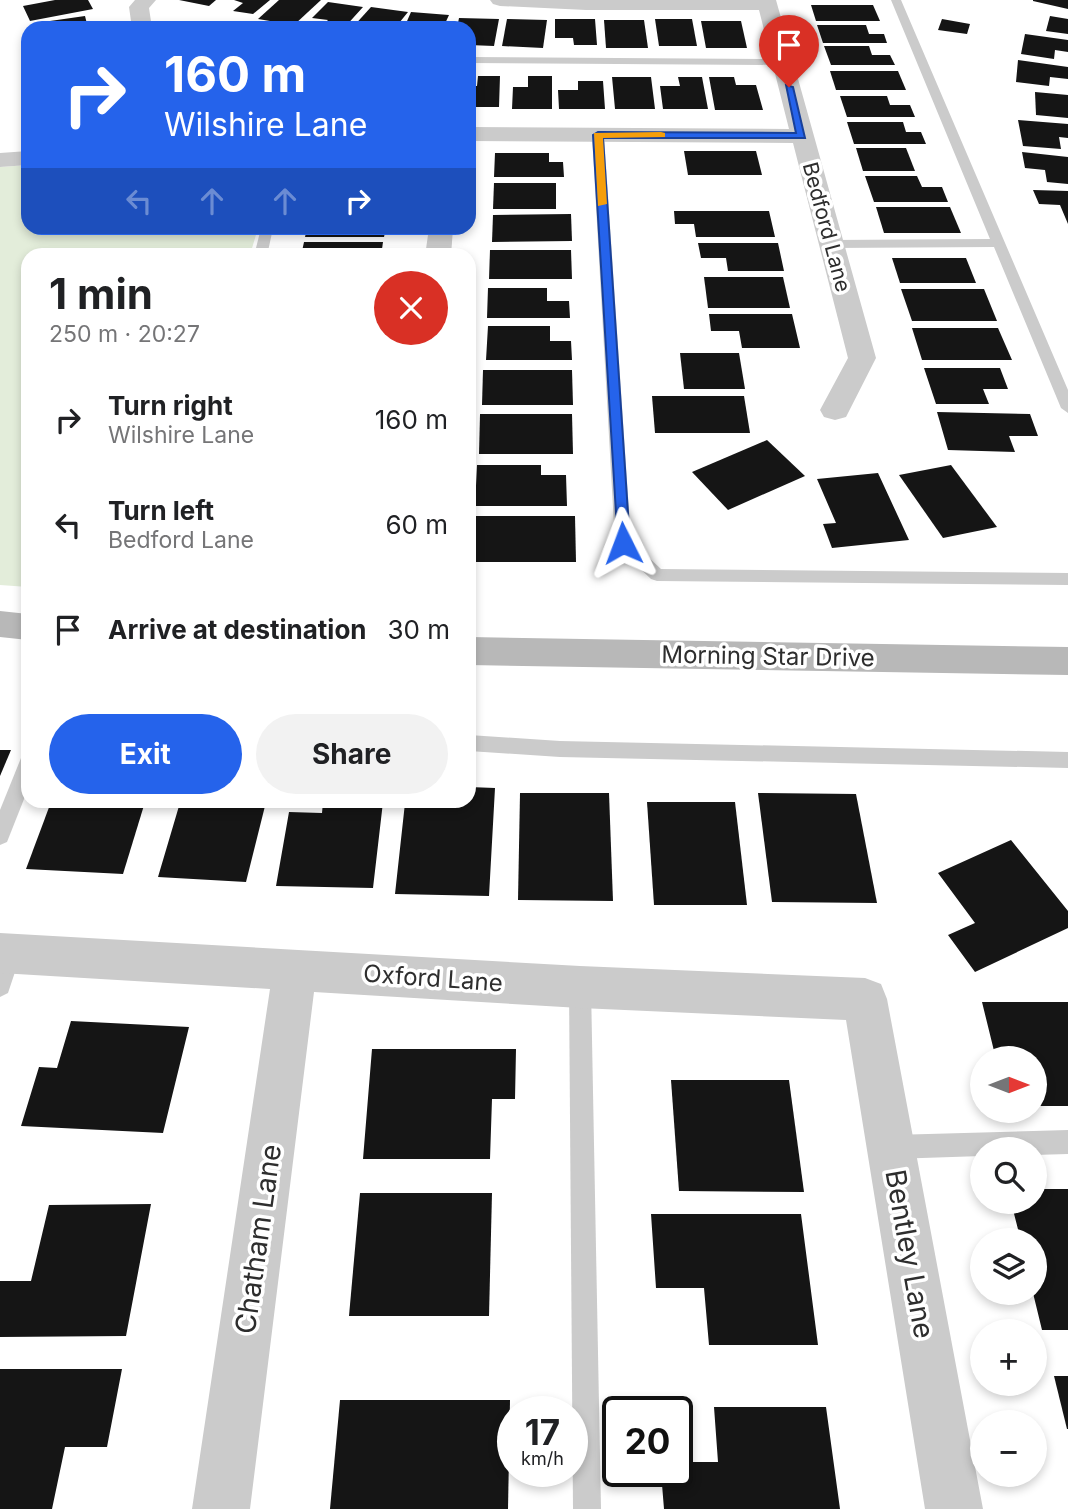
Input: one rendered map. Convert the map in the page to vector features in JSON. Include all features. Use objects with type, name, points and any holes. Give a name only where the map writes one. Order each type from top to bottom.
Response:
[{"type":"street","points":[[141,21],[139,7],[146,0]]},
{"type":"street","points":[[500,0],[586,4],[766,2]]},
{"type":"street","name":"Bedford Lane","points":[[766,2],[862,358],[835,410]]},
{"type":"street","points":[[476,134],[802,136]]},
{"type":"street","points":[[0,160],[21,158]]},
{"type":"street","points":[[0,624],[21,626]]},
{"type":"street","name":"Morning Star Drive","points":[[476,651],[1068,661]]},
{"type":"street","name":"Oxford Lane","points":[[3,964],[295,969],[580,987],[865,999]]},
{"type":"street","name":"Chatham Lane","points":[[220,1509],[295,969]]},
{"type":"street","name":"Bentley Lane","points":[[865,999],[954,1509]]},
{"type":"lane","points":[[896,0],[1068,408]]},
{"type":"lane","points":[[476,60],[782,62]]},
{"type":"lane","points":[[598,135],[623,543],[657,575],[1068,579]]},
{"type":"lane","points":[[831,244],[999,243]]},
{"type":"lane","points":[[476,743],[560,749],[1068,760]]},
{"type":"lane","points":[[0,836],[21,782]]},
{"type":"lane","points":[[580,987],[587,1509]]},
{"type":"lane","points":[[892,1147],[1068,1142]]},
{"type":"green space","points":[[21,166],[21,235],[256,235],[252,248],[21,248],[21,586],[0,585],[0,167]]},
{"type":"building","points":[[55,0],[88,0],[93,9],[30,21],[23,6]]},
{"type":"building","points":[[179,0],[216,0],[209,6]]},
{"type":"building","points":[[234,0],[270,0],[253,14],[233,11],[243,3]]},
{"type":"building","points":[[279,0],[321,0],[298,21],[258,19]]},
{"type":"building","points":[[1068,0],[1068,9],[1033,1]]},
{"type":"building","points":[[328,2],[363,7],[350,21],[312,18]]},
{"type":"building","points":[[811,5],[873,5],[880,21],[816,21]]},
{"type":"building","points":[[371,7],[408,12],[401,21],[358,21]]},
{"type":"building","points":[[411,12],[449,15],[446,21],[407,21]]},
{"type":"building","points":[[85,16],[86,21],[50,21]]},
{"type":"building","points":[[1050,16],[1068,19],[1068,34],[1046,31]]},
{"type":"building","points":[[459,18],[499,19],[494,46],[476,45],[476,21],[458,21]]},
{"type":"building","points":[[507,19],[547,20],[543,48],[502,46]]},
{"type":"building","points":[[555,19],[595,19],[597,45],[574,45],[573,38],[555,38]]},
{"type":"building","points":[[655,19],[692,19],[697,46],[659,46]]},
{"type":"building","points":[[942,19],[970,24],[967,34],[938,30]]},
{"type":"building","points":[[604,20],[644,20],[648,48],[606,48]]},
{"type":"building","points":[[701,21],[741,21],[747,48],[706,48]]},
{"type":"building","points":[[817,25],[866,25],[869,34],[884,34],[887,43],[823,43]]},
{"type":"building","points":[[1025,34],[1068,40],[1068,52],[1055,50],[1054,59],[1021,54]]},
{"type":"building","points":[[824,46],[869,46],[872,55],[890,55],[895,65],[831,65]]},
{"type":"building","points":[[1018,60],[1068,67],[1068,79],[1050,77],[1049,86],[1016,82]]},
{"type":"building","points":[[830,71],[898,71],[906,90],[836,90]]},
{"type":"building","points":[[478,76],[500,76],[499,107],[476,107]]},
{"type":"building","points":[[528,76],[552,76],[552,109],[512,109],[513,87],[528,87]]},
{"type":"building","points":[[612,77],[651,77],[655,109],[615,109]]},
{"type":"building","points":[[678,77],[702,77],[708,109],[663,109],[660,86],[680,86]]},
{"type":"building","points":[[709,77],[734,77],[736,85],[756,85],[763,110],[715,110]]},
{"type":"building","points":[[578,81],[603,81],[605,109],[559,109],[558,90],[578,90]]},
{"type":"building","points":[[1035,92],[1068,95],[1068,118],[1036,115]]},
{"type":"building","points":[[840,96],[887,96],[890,105],[910,105],[915,117],[847,117]]},
{"type":"building","points":[[1018,120],[1068,124],[1068,138],[1059,137],[1061,149],[1023,146]]},
{"type":"building","points":[[847,122],[903,122],[906,132],[921,132],[926,144],[854,144]]},
{"type":"building","points":[[856,148],[906,148],[915,171],[863,171]]},
{"type":"building","points":[[684,151],[756,151],[762,175],[688,175]]},
{"type":"building","points":[[1022,152],[1068,157],[1068,184],[1047,182],[1045,170],[1025,168]]},
{"type":"building","points":[[495,153],[549,153],[549,162],[563,162],[564,177],[494,177]]},
{"type":"building","points":[[865,176],[917,176],[922,187],[942,187],[948,202],[874,202]]},
{"type":"building","points":[[494,183],[556,183],[556,209],[493,209]]},
{"type":"building","points":[[1033,190],[1068,191],[1068,224],[1060,205],[1039,204]]},
{"type":"building","points":[[876,207],[950,207],[961,233],[884,233]]},
{"type":"building","points":[[674,211],[769,211],[775,237],[696,237],[694,224],[675,224]]},
{"type":"building","points":[[571,214],[572,241],[492,242],[493,215]]},
{"type":"building","points":[[305,235],[384,235],[384,237]]},
{"type":"building","points":[[304,242],[383,242],[382,248],[303,248]]},
{"type":"building","points":[[698,243],[778,243],[784,271],[728,271],[726,258],[701,258]]},
{"type":"building","points":[[490,250],[571,250],[572,279],[489,279]]},
{"type":"building","points":[[892,258],[966,258],[976,283],[900,283]]},
{"type":"building","points":[[704,277],[783,277],[790,308],[708,308]]},
{"type":"building","points":[[488,288],[547,288],[547,301],[569,301],[570,318],[487,318]]},
{"type":"building","points":[[901,289],[984,289],[997,321],[912,321]]},
{"type":"building","points":[[709,314],[792,314],[800,348],[742,348],[739,331],[711,331]]},
{"type":"building","points":[[488,326],[550,326],[550,341],[571,341],[572,360],[486,360]]},
{"type":"building","points":[[912,328],[998,328],[1012,360],[922,360]]},
{"type":"building","points":[[680,353],[739,353],[745,389],[684,389]]},
{"type":"building","points":[[924,368],[1000,368],[1008,389],[983,389],[989,404],[936,404]]},
{"type":"building","points":[[483,370],[572,370],[573,405],[482,405]]},
{"type":"building","points":[[652,396],[744,396],[750,433],[655,433]]},
{"type":"building","points":[[937,412],[1030,414],[1038,436],[1009,436],[1015,452],[948,450]]},
{"type":"building","points":[[480,414],[572,414],[573,454],[479,454]]},
{"type":"building","points":[[767,440],[805,476],[728,510],[692,472]]},
{"type":"building","points":[[477,465],[541,465],[541,475],[566,475],[567,506],[476,506]]},
{"type":"building","points":[[951,465],[997,527],[943,538],[899,475]]},
{"type":"building","points":[[878,473],[909,540],[832,548],[823,524],[836,523],[817,479]]},
{"type":"building","points":[[476,516],[575,516],[576,562],[476,562]]},
{"type":"building","points":[[0,750],[11,750],[0,776]]},
{"type":"building","points":[[476,787],[495,788],[489,896],[395,894],[404,808],[476,808]]},
{"type":"building","points":[[520,793],[609,793],[613,901],[518,900]]},
{"type":"building","points":[[758,793],[856,794],[877,903],[772,902]]},
{"type":"building","points":[[647,802],[735,802],[747,905],[654,905]]},
{"type":"building","points":[[49,808],[143,808],[123,874],[26,869]]},
{"type":"building","points":[[178,808],[264,808],[246,882],[158,877]]},
{"type":"building","points":[[322,808],[382,808],[373,888],[276,886],[289,812],[322,813]]},
{"type":"building","points":[[1011,840],[1068,911],[1068,928],[975,972],[948,935],[975,923],[938,873]]},
{"type":"building","points":[[982,1002],[1068,1002],[1068,1106],[1047,1106],[1047,1046],[993,1046]]},
{"type":"building","points":[[71,1021],[189,1027],[163,1133],[21,1126],[39,1067],[57,1068]]},
{"type":"building","points":[[372,1049],[516,1049],[515,1099],[492,1099],[490,1159],[363,1159]]},
{"type":"building","points":[[671,1080],[789,1080],[804,1192],[679,1191]]},
{"type":"building","points":[[1047,1189],[1068,1189],[1068,1330],[1047,1330],[1047,1319],[1039,1319],[1036,1305],[1047,1305],[1047,1228],[1018,1228],[1014,1214],[1047,1214]]},
{"type":"building","points":[[360,1193],[492,1193],[489,1316],[349,1316]]},
{"type":"building","points":[[151,1204],[126,1336],[0,1337],[0,1281],[31,1281],[49,1205]]},
{"type":"building","points":[[651,1214],[801,1214],[818,1345],[709,1345],[704,1288],[656,1288]]},
{"type":"building","points":[[0,1369],[122,1369],[107,1447],[65,1447],[52,1509],[0,1509]]},
{"type":"building","points":[[1054,1376],[1068,1376],[1068,1429],[1067,1429]]},
{"type":"building","points":[[340,1400],[497,1400],[497,1487],[508,1487],[508,1509],[330,1509]]},
{"type":"building","points":[[714,1407],[826,1407],[840,1509],[664,1509],[662,1487],[693,1487],[693,1462],[718,1462]]},
{"type":"slow traffic","points":[[602,204],[598,135],[661,135]]},
{"type":"route","points":[[623,543],[598,135],[802,136],[789,87]]}]
